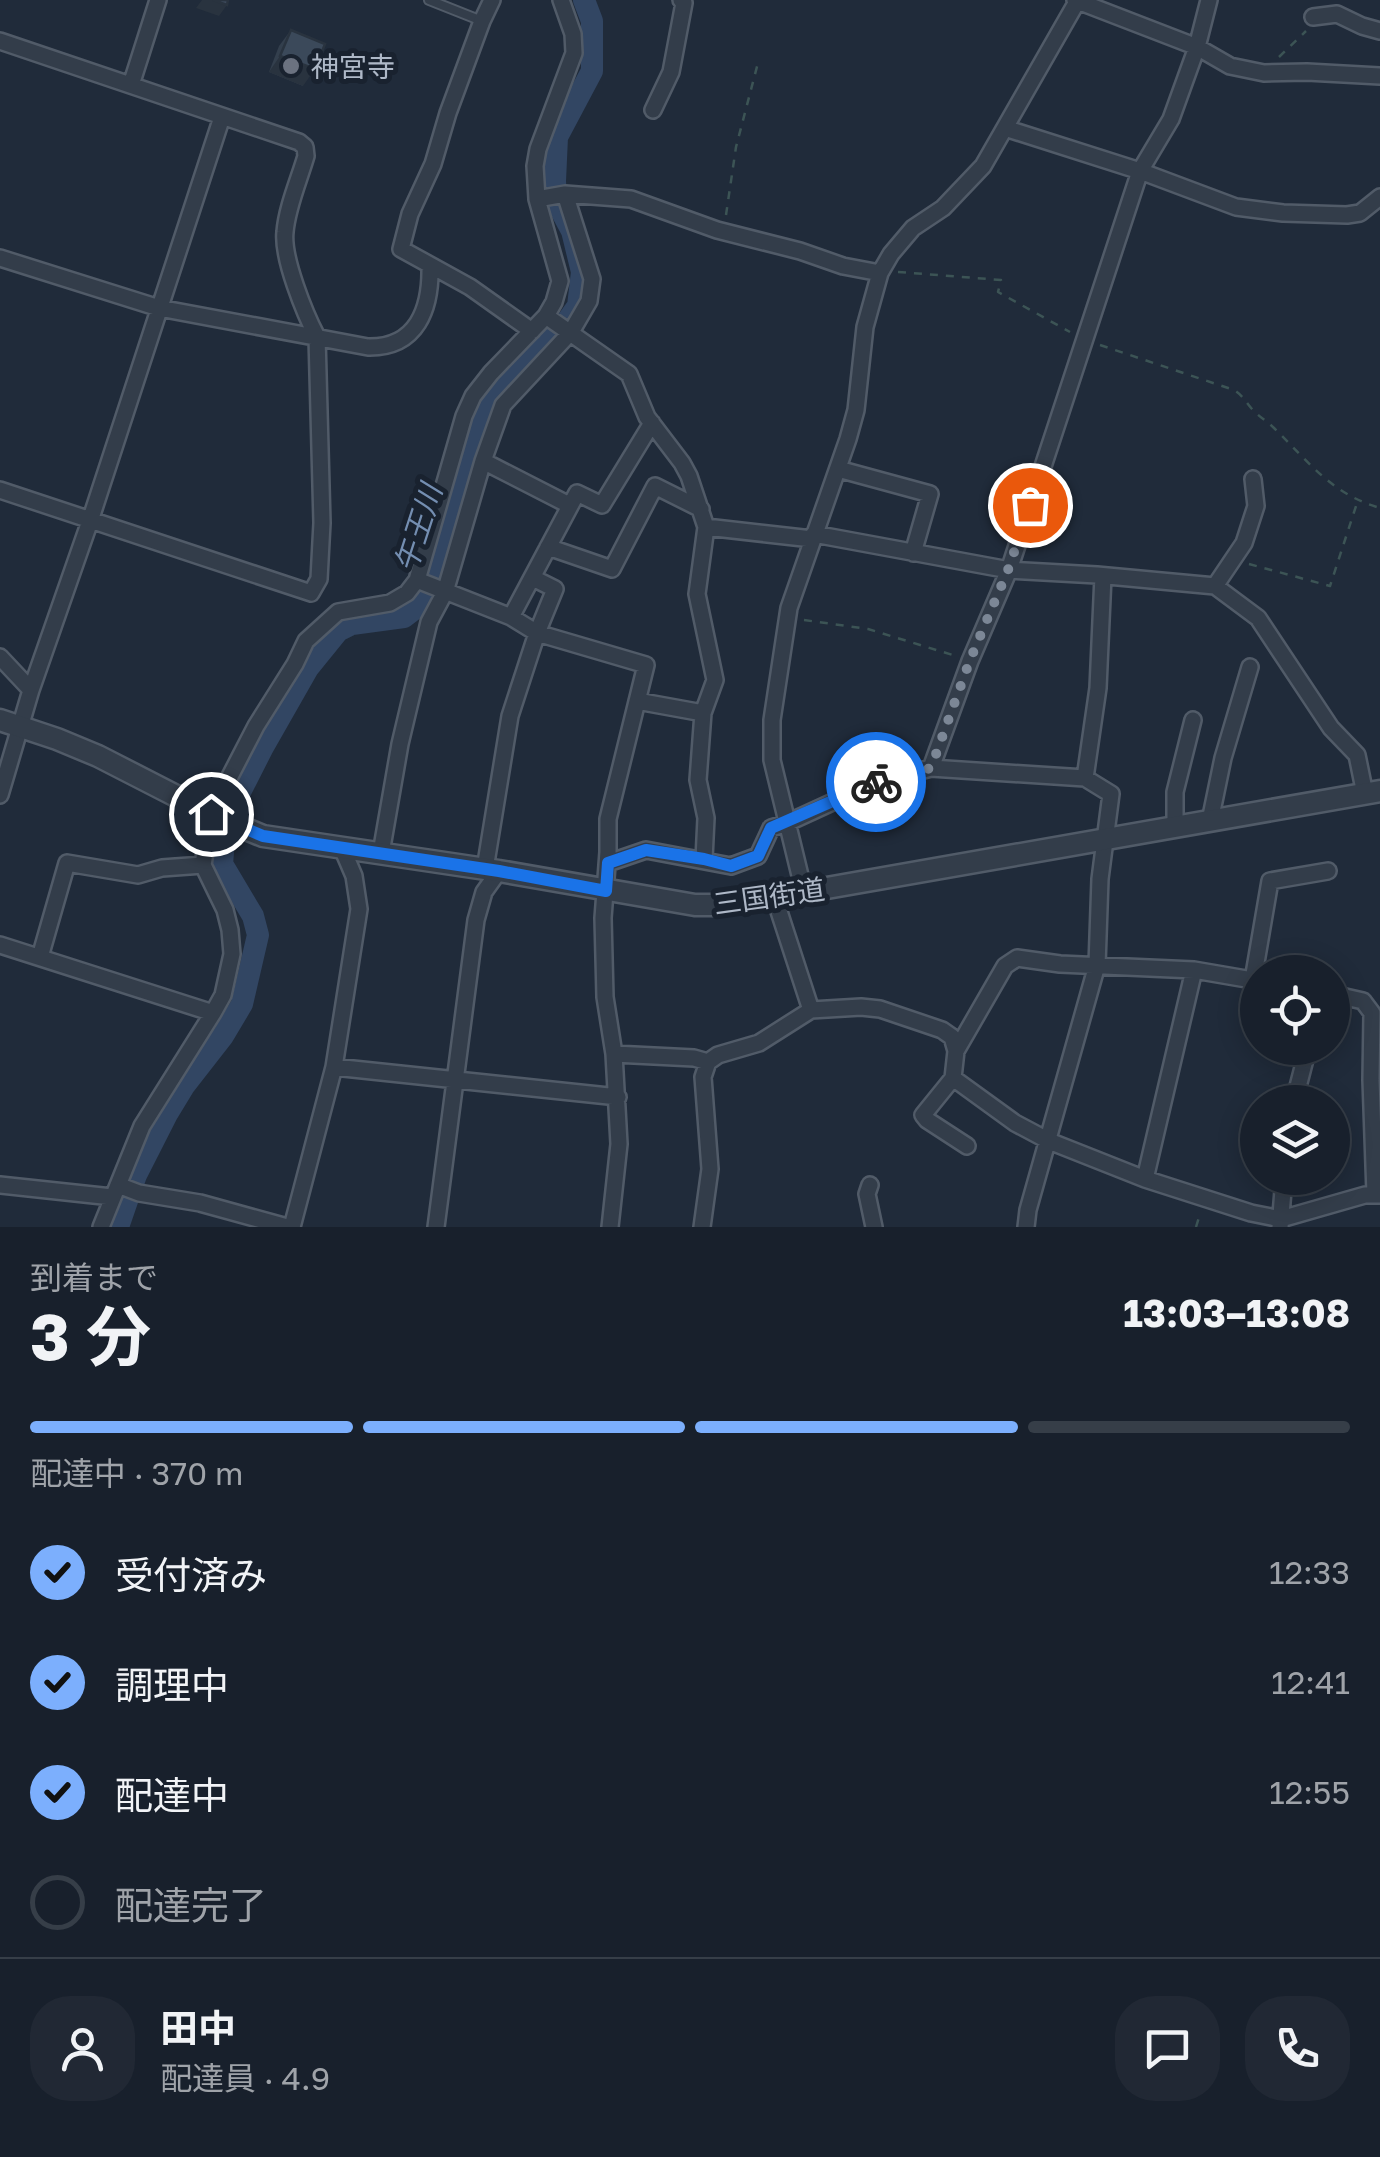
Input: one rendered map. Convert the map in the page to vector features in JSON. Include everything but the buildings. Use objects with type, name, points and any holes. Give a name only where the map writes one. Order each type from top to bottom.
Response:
[{"type":"street","points":[[130,85],[158,0]]},
{"type":"street","points":[[492,0],[448,113],[433,164],[410,214],[402,249],[470,287],[532,331]]},
{"type":"street","points":[[653,110],[671,72],[684,3],[681,0]]},
{"type":"street","points":[[804,892],[772,760],[772,720],[788,618],[856,410],[866,327],[881,272],[891,254],[914,228],[962,190],[982,166],[1076,0],[1198,47],[1230,66],[1264,72],[1380,76]]},
{"type":"street","points":[[931,768],[1008,570],[1140,171],[1171,119],[1198,47],[1209,0]]},
{"type":"street","points":[[101,1227],[142,1126],[222,995],[232,954],[230,930],[204,865],[214,815],[256,726],[306,641],[338,612],[390,603],[419,581],[464,416],[473,396],[548,318],[560,280],[535,166],[574,53],[569,3]]},
{"type":"street","points":[[1314,17],[1337,14],[1380,31]]},
{"type":"street","points":[[0,41],[299,142],[304,147],[306,156],[284,237],[294,282],[317,337],[322,523],[319,580],[311,593]]},
{"type":"street","points":[[0,794],[222,117]]},
{"type":"street","points":[[1004,128],[1140,171],[1236,207],[1347,215],[1360,213],[1380,197]]},
{"type":"street","points":[[539,198],[565,194],[631,199],[723,232],[843,266],[881,272]]},
{"type":"street","points":[[381,854],[400,744],[429,622],[444,592],[503,405],[571,332],[589,302],[592,279],[565,194]]},
{"type":"street","points":[[0,258],[159,308],[385,348],[414,330],[430,290],[430,266]]},
{"type":"street","points":[[548,318],[629,374],[646,417],[682,463],[701,508],[706,528],[698,594],[715,680],[703,713],[698,780],[706,818],[704,859]]},
{"type":"street","points":[[511,618],[577,492],[602,505],[652,424]]},
{"type":"street","points":[[483,461],[569,504]]},
{"type":"street","points":[[838,469],[930,494],[913,553]]},
{"type":"street","points":[[1215,586],[1244,544],[1254,518],[1253,480]]},
{"type":"street","points":[[548,547],[612,569],[655,486],[701,508]]},
{"type":"street","points":[[0,490],[311,593],[338,612]]},
{"type":"street","points":[[706,528],[813,536],[1008,570],[1215,586],[1258,618],[1331,728],[1357,755],[1372,793]]},
{"type":"street","points":[[1085,778],[1098,688],[1104,576]]},
{"type":"street","points":[[436,1227],[476,920],[492,870],[510,716],[555,589],[533,578]]},
{"type":"street","points":[[419,581],[538,633],[646,664],[608,819],[603,918],[605,997],[614,1054],[619,1144],[610,1227]]},
{"type":"street","points":[[0,657],[31,690]]},
{"type":"street","points":[[1210,820],[1223,758],[1250,667]]},
{"type":"street","points":[[637,700],[703,713]]},
{"type":"street","name":"三国街道","points":[[0,720],[98,756],[263,836],[492,870],[695,906],[804,892],[1372,793]]},
{"type":"street","points":[[1175,826],[1175,792],[1192,720]]},
{"type":"street","points":[[608,863],[646,850],[731,866],[758,856],[771,828],[874,783],[931,768],[1085,778],[1111,794],[1100,879],[1097,965],[1026,1227]]},
{"type":"street","points":[[0,1185],[140,1193],[200,1203],[289,1227],[334,1066],[359,910],[354,876],[342,848]]},
{"type":"street","points":[[40,958],[67,863],[138,876],[162,868],[204,865]]},
{"type":"street","points":[[1259,955],[1270,881],[1328,870]]},
{"type":"street","points":[[774,896],[812,1010]]},
{"type":"street","points":[[0,945],[213,1014]]},
{"type":"street","points":[[956,1051],[1011,960],[1018,958],[1060,964],[1194,970],[1240,978]]},
{"type":"street","points":[[1145,1179],[1194,970]]},
{"type":"street","points":[[953,1078],[1015,1122],[1049,1140],[1145,1179],[1280,1223],[1378,1194],[1372,1013],[1364,1001],[1350,998]]},
{"type":"street","points":[[702,1227],[710,1169],[703,1077],[708,1062],[718,1055],[759,1043],[812,1010],[880,1009],[952,1037],[956,1051],[953,1078],[923,1115],[967,1146]]},
{"type":"street","points":[[614,1054],[708,1062]]},
{"type":"street","points":[[334,1066],[618,1097]]},
{"type":"street","points":[[870,1185],[866,1194],[874,1227]]},
{"type":"street","points":[[1280,1223],[1282,1195]]},
{"type":"lane","points":[[429,0],[482,21]]},
{"type":"path","points":[[1264,72],[1309,28],[1314,17]]},
{"type":"path","points":[[723,232],[736,147],[759,58]]},
{"type":"path","points":[[881,272],[1001,280],[998,292],[1086,340],[1234,390],[1300,457],[1344,494],[1380,508]]},
{"type":"path","points":[[1232,561],[1330,586],[1358,500]]},
{"type":"path","points":[[788,618],[868,629],[970,660]]},
{"type":"path","points":[[1196,1227],[1205,1199]]},
{"type":"waterway","name":"午王川","points":[[118,1227],[136,1175],[167,1114],[242,1004],[258,935],[253,916],[222,864],[225,829],[236,800],[308,668],[338,631],[352,624],[404,617],[425,601],[441,567],[486,410],[578,306],[582,272],[572,231],[556,201],[555,181],[557,137],[592,71],[592,21],[584,0]]},
{"type":"way so far","points":[[876,782],[931,768],[1030,505]]},
{"type":"place","name":"神宮寺","points":[[291,66]]},
{"type":"route","points":[[211,814],[263,836],[606,891],[608,863],[646,850],[731,866],[758,856],[771,828],[876,782]]}]
